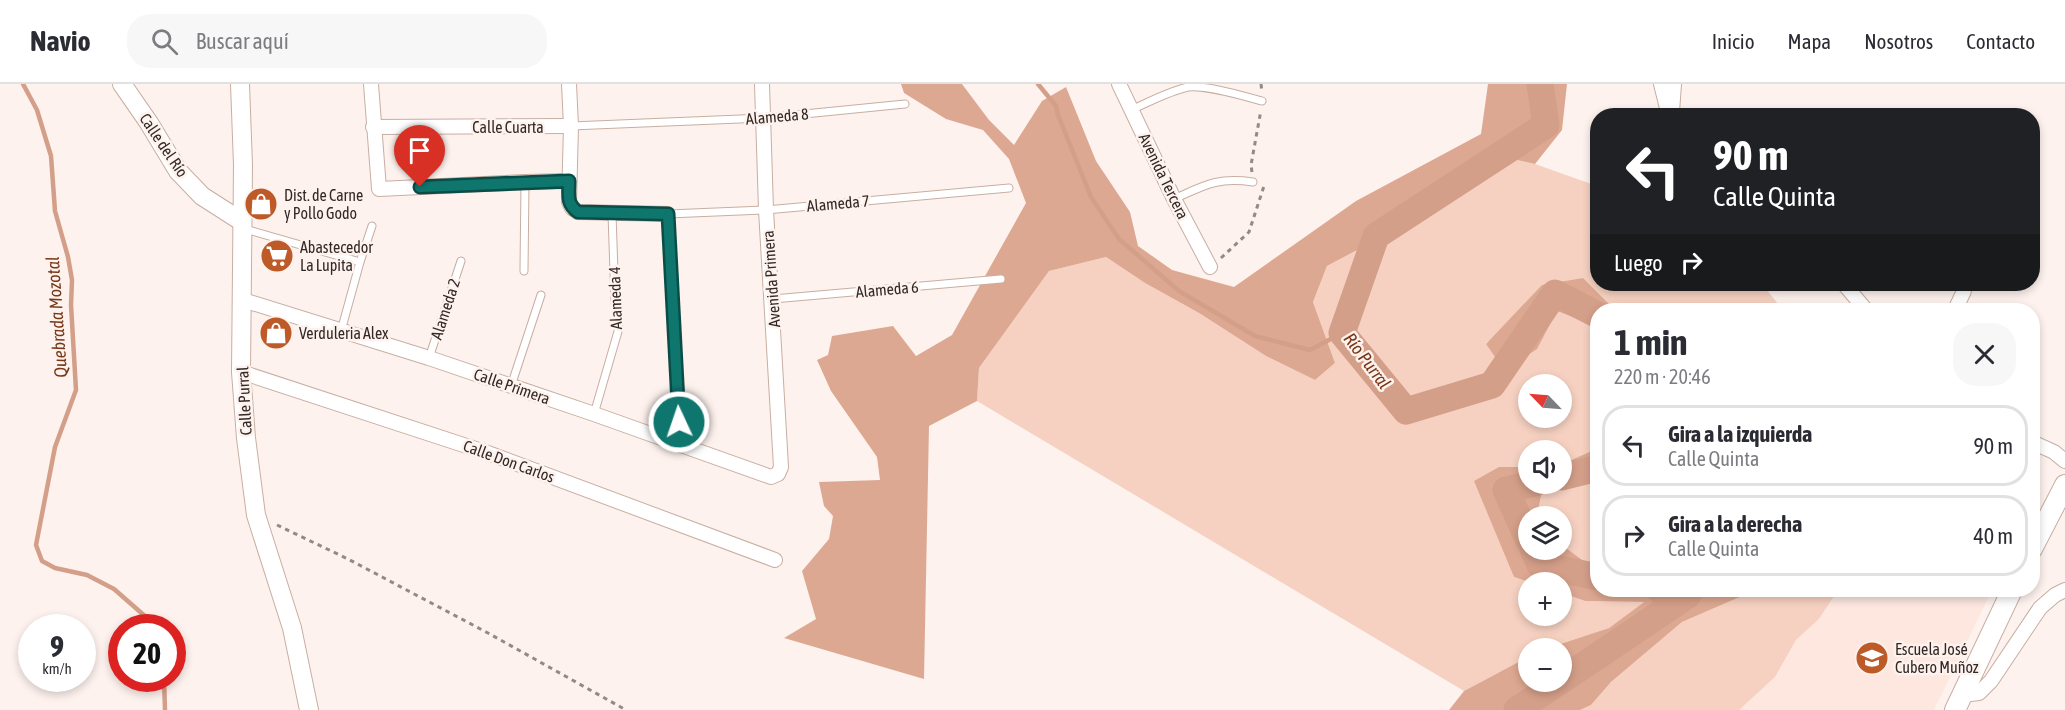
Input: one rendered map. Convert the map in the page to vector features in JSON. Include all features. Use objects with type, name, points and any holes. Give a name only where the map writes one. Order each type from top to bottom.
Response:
[{"type":"main road","points":[[2040,533],[2065,485]]},
{"type":"main road","points":[[1958,703],[2009,597]]},
{"type":"street","name":"Calle del Río","points":[[122,84],[178,171],[202,196],[242,225]]},
{"type":"street","name":"Calle Purral","points":[[240,84],[243,165],[241,372],[246,438],[256,515],[292,628],[309,710]]},
{"type":"street","points":[[371,84],[379,189],[569,181]]},
{"type":"street","points":[[569,84],[571,126],[568,202],[572,208],[578,212],[668,214]]},
{"type":"street","name":"Avenida Primera","points":[[762,84],[766,210],[773,299],[781,467],[778,474]]},
{"type":"street","name":"Avenida Tercera","points":[[1119,84],[1174,199],[1210,267]]},
{"type":"street","points":[[1661,84],[1668,108]]},
{"type":"street","points":[[1671,108],[1674,84]]},
{"type":"street","name":"Calle Cuarta","points":[[373,127],[571,126]]},
{"type":"street","points":[[1850,291],[1860,303]]},
{"type":"street","points":[[1958,303],[1964,291]]},
{"type":"street","name":"Calle Primera","points":[[243,300],[429,358],[771,477],[778,474]]},
{"type":"street","name":"Calle Don Carlos","points":[[241,372],[488,453],[774,560]]},
{"type":"street","points":[[2040,446],[2059,457]]},
{"type":"street","points":[[1958,703],[1979,693],[1991,681],[2036,613],[2048,601],[2065,590]]},
{"type":"lane","points":[[1131,110],[1172,92],[1190,87],[1217,90],[1263,101]]},
{"type":"lane","name":"Alameda 8","points":[[571,126],[764,118],[905,104]]},
{"type":"lane","points":[[1174,199],[1212,182],[1231,179],[1253,182]]},
{"type":"lane","points":[[524,271],[525,182]]},
{"type":"lane","name":"Alameda 7","points":[[668,214],[766,210],[1009,188]]},
{"type":"lane","name":"Alameda 4","points":[[594,414],[619,327],[615,302],[612,214]]},
{"type":"lane","points":[[668,214],[680,445]]},
{"type":"lane","points":[[242,225],[360,262]]},
{"type":"lane","points":[[341,331],[372,226]]},
{"type":"lane","name":"Alameda 2","points":[[429,358],[461,261]]},
{"type":"lane","name":"Alameda 6","points":[[773,299],[1001,279]]},
{"type":"lane","points":[[511,386],[541,295]]},
{"type":"path","points":[[256,515],[348,559],[626,710]]},
{"type":"shaded area","points":[[901,84],[962,84],[989,120],[1014,145],[1042,101],[1066,87],[1096,161],[1130,212],[1138,246],[1172,270],[1234,287],[1356,201],[1481,134],[1488,84],[1567,84],[1562,130],[1535,164],[1517,160],[1461,195],[1327,266],[1313,302],[1335,363],[1315,380],[1266,356],[1106,257],[1049,271],[979,368],[977,401],[929,426],[924,679],[784,638],[816,619],[802,571],[829,539],[833,516],[824,506],[819,482],[880,480],[877,457],[831,391],[817,360],[828,355],[832,336],[893,326],[916,356],[952,335],[1026,203],[1009,159],[983,130],[946,119],[904,93]]},
{"type":"shaded area","points":[[1517,160],[1590,184],[1590,286],[1582,278],[1486,343],[1504,370],[1537,348],[1557,311],[1590,324],[1590,452],[1572,460],[1572,440],[1518,440],[1518,467],[1499,467],[1514,577],[1518,578],[1518,626],[1572,626],[1572,596],[1585,601],[1644,602],[1609,628],[1572,640],[1572,638],[1518,638],[1518,662],[1464,691],[977,401],[979,368],[1049,271],[1106,257],[1266,356],[1315,380],[1335,363],[1313,302],[1327,266],[1461,195]]},
{"type":"shaded area","points":[[1583,278],[1590,285],[1590,291],[1596,291],[1608,303],[1590,303],[1590,324],[1557,311],[1537,349],[1504,370],[1486,344],[1542,285]]},
{"type":"shaded area","points":[[1595,291],[1768,291],[1777,303],[1608,303]]},
{"type":"shaded area","points":[[1590,452],[1590,484],[1572,487],[1572,460]]},
{"type":"shaded area","points":[[1499,467],[1518,467],[1518,494],[1541,494],[1539,506],[1518,506],[1518,560],[1572,560],[1572,552],[1590,565],[1590,597],[1740,597],[1682,622],[1611,682],[1591,705],[1580,710],[1449,710],[1464,691],[1518,662],[1518,692],[1572,692],[1572,640],[1609,628],[1644,602],[1585,601],[1572,596],[1572,572],[1518,572],[1518,578],[1514,577],[1474,481]]},
{"type":"shaded area","points":[[1590,484],[1590,565],[1572,552],[1572,506],[1539,506],[1541,494],[1572,494],[1572,487]]},
{"type":"shaded area","points":[[1740,597],[1833,597],[1819,619],[1796,640],[1775,677],[1739,710],[1580,710],[1591,705],[1611,682],[1682,622]]},
{"type":"shaded area","name":"Escuela José Cubero Muñoz","points":[[1833,597],[1989,597],[1934,710],[1739,710],[1775,677],[1796,640],[1819,619]]},
{"type":"waterway","name":"Quebrada Mozotal","points":[[23,84],[37,110],[51,156],[55,211],[72,280],[71,305],[76,390],[55,447],[36,545],[42,561],[55,568],[87,575],[114,589],[143,614]]},
{"type":"waterway","points":[[1038,84],[1056,106],[1091,197],[1119,239],[1179,291],[1255,336],[1310,350],[1342,333]]},
{"type":"waterway","name":"Río Purral","points":[[1540,84],[1546,125],[1376,236],[1342,333],[1406,411],[1492,385],[1555,293],[1590,311]]},
{"type":"waterway","name":"Río Purral","points":[[1572,474],[1590,470]]},
{"type":"waterway","name":"Río Purral","points":[[1518,487],[1506,490],[1518,517]]},
{"type":"waterway","name":"Río Purral","points":[[1538,560],[1540,565],[1590,575]]},
{"type":"waterway","name":"Río Purral","points":[[1572,673],[1685,597]]},
{"type":"waterway","name":"Quebrada Mozotal","points":[[164,692],[165,710]]},
{"type":"waterway","name":"Río Purral","points":[[1517,710],[1544,692]]},
{"type":"place","name":"Dist. de Carne y Pollo Godo","points":[[261,204]]},
{"type":"place","name":"Abastecedor La Lupita","points":[[277,256]]},
{"type":"place","name":"Verduleria Alex","points":[[276,333]]},
{"type":"place","name":"Escuela José Cubero Muñoz","points":[[1872,658]]},
{"type":"route","points":[[420,187],[569,181],[568,202],[578,212],[668,214],[679,422]]}]
